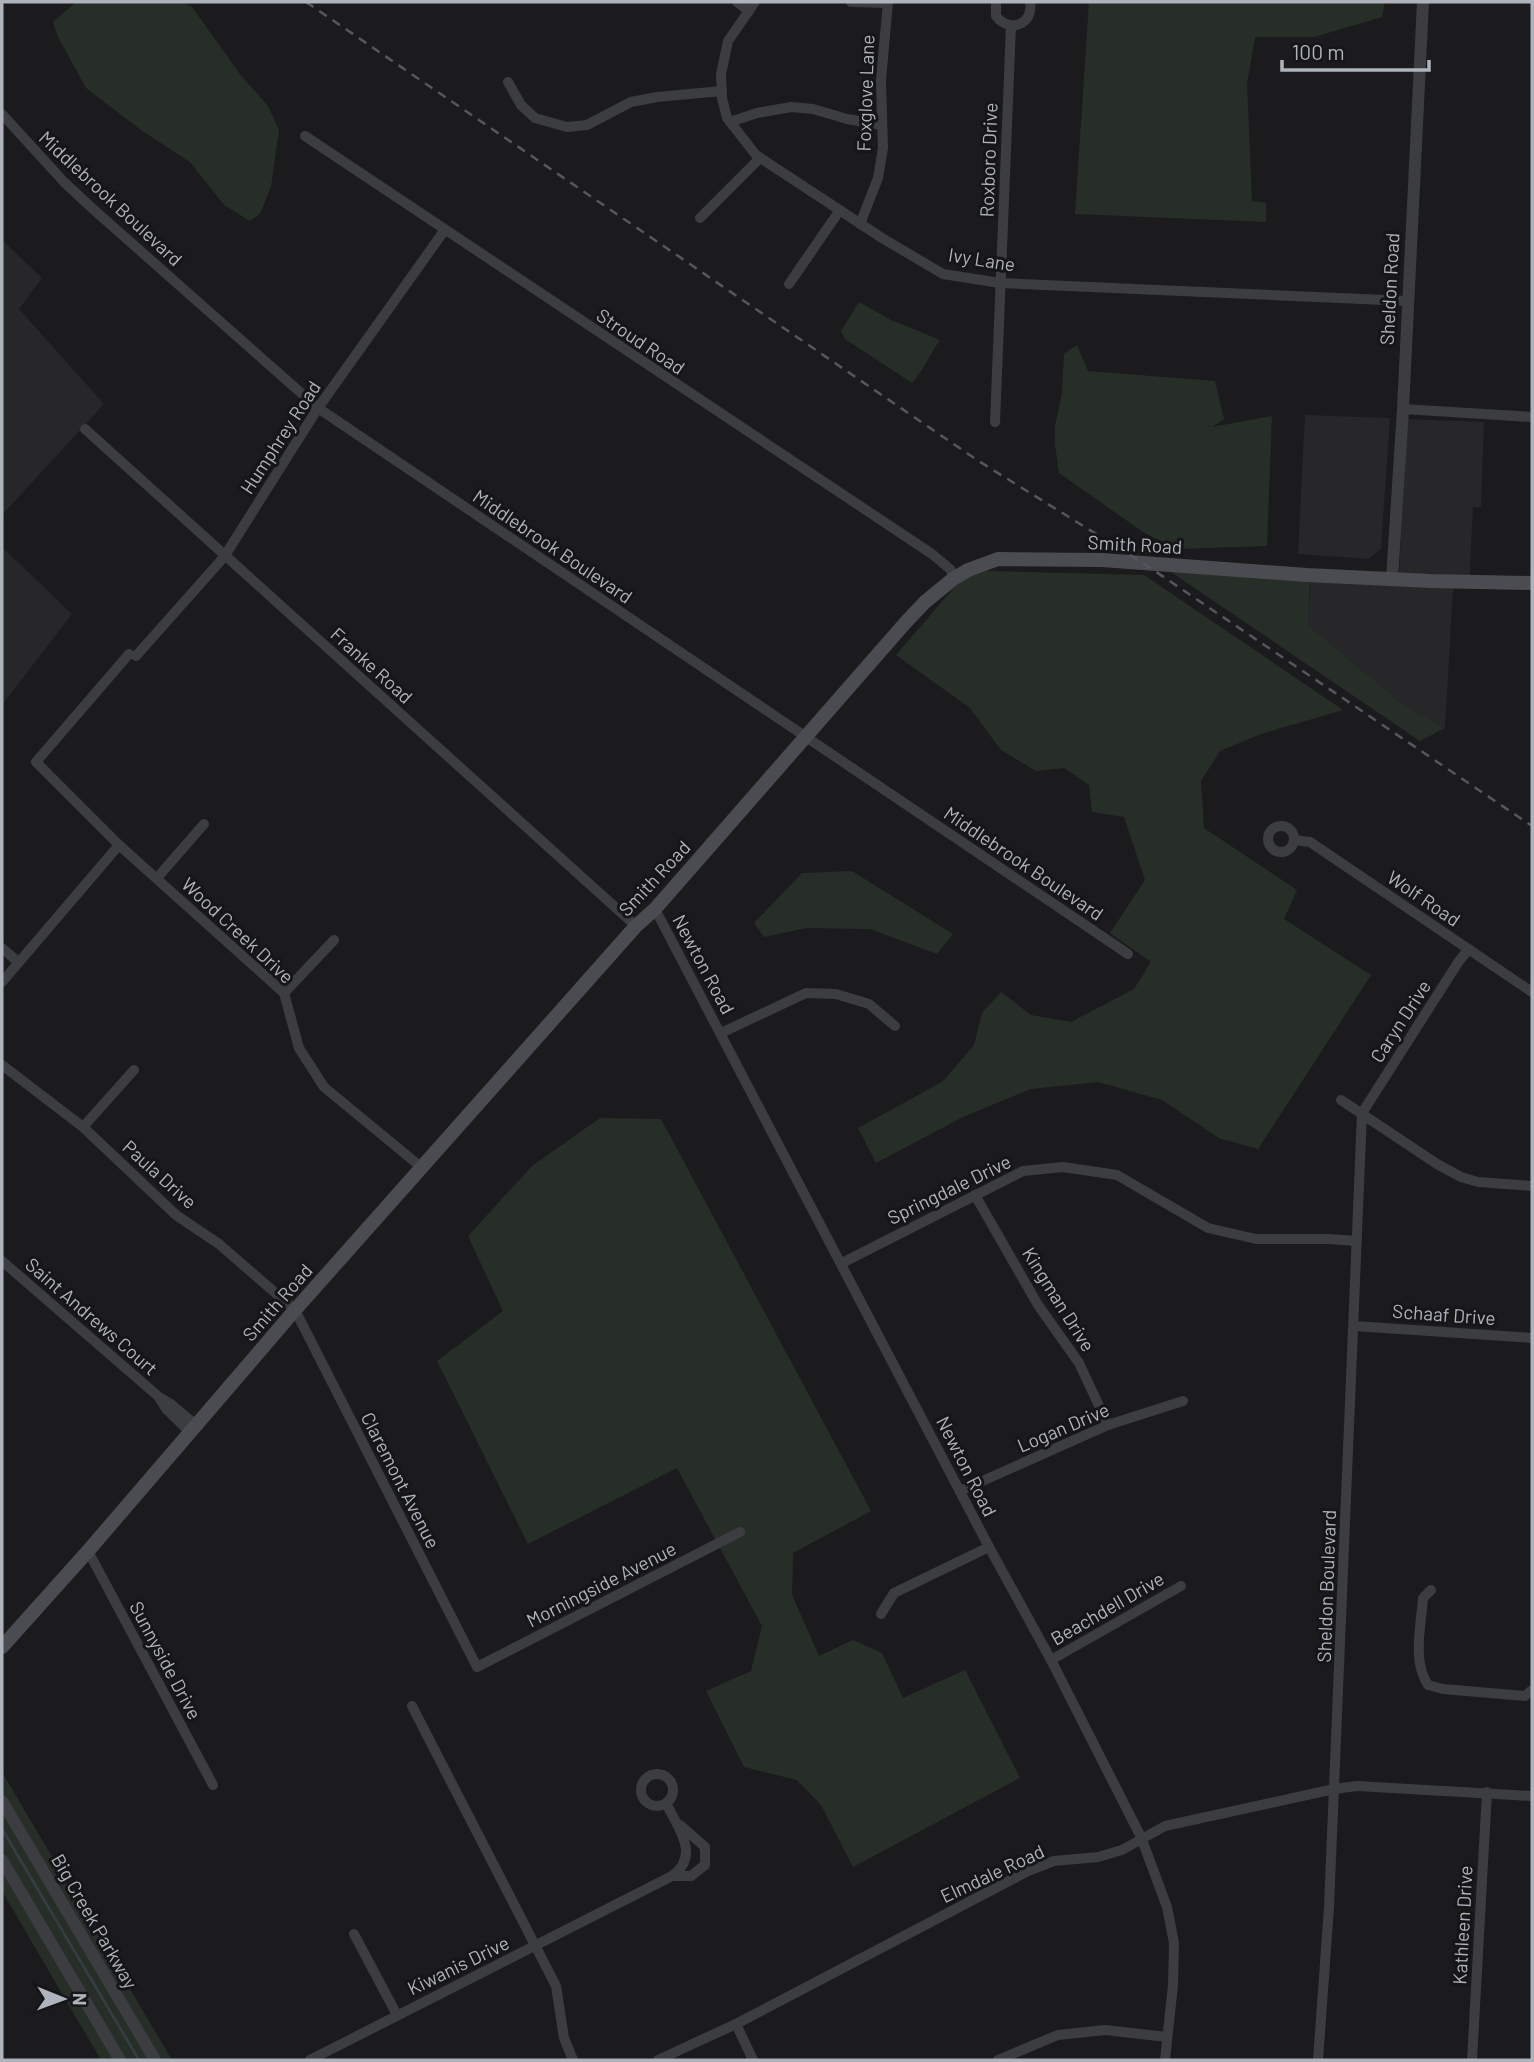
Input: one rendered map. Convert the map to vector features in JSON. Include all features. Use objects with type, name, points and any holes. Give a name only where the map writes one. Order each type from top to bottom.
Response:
[{"type":"main road","name":"Smith Road","points":[[2,1647],[421,1167],[636,926],[655,909],[908,619],[955,578],[985,562],[1019,558],[1532,583]]},
{"type":"street","points":[[737,2],[752,6]]},
{"type":"street","points":[[851,2],[887,3]]},
{"type":"street","points":[[996,2],[996,16],[1011,26],[1027,19],[1030,2]]},
{"type":"street","name":"Sheldon Road","points":[[1392,578],[1423,2]]},
{"type":"street","name":"Foxglove Lane","points":[[860,224],[878,178],[883,148],[881,80],[887,3]]},
{"type":"street","name":"Ivy Lane","points":[[752,6],[728,41],[721,74],[722,91],[730,122],[737,134],[760,158],[860,224],[943,274],[1000,283],[1408,301]]},
{"type":"street","name":"Roxboro Drive","points":[[995,422],[1011,26]]},
{"type":"street","points":[[508,82],[521,105],[535,118],[567,128],[587,125],[631,102],[722,91]]},
{"type":"street","points":[[730,122],[757,113],[791,107],[813,109],[882,125]]},
{"type":"street","name":"Middlebrook Boulevard","points":[[2,114],[64,182],[93,209],[318,408],[1128,954]]},
{"type":"street","name":"Stroud Road","points":[[305,136],[932,555],[950,569],[955,578]]},
{"type":"street","points":[[700,218],[760,158]]},
{"type":"street","points":[[789,284],[840,211]]},
{"type":"street","name":"Humphrey Road","points":[[36,762],[224,557],[318,408],[444,231]]},
{"type":"street","points":[[1403,409],[1532,417]]},
{"type":"street","name":"Franke Road","points":[[85,429],[636,926]]},
{"type":"street","name":"Wood Creek Drive","points":[[36,762],[119,845],[284,993],[299,1048],[324,1087],[421,1167]]},
{"type":"street","points":[[157,878],[204,824]]},
{"type":"street","name":"Wolf Road","points":[[1294,840],[1310,842],[1532,992]]},
{"type":"street","points":[[2,982],[17,961],[119,845]]},
{"type":"street","name":"Newton Road","points":[[655,909],[989,1547],[1051,1660],[1141,1837],[1167,1907],[1174,1943],[1173,1985],[1165,2060]]},
{"type":"street","points":[[284,993],[334,940]]},
{"type":"street","points":[[2,948],[17,961]]},
{"type":"street","name":"Caryn Drive","points":[[1362,1113],[1469,949]]},
{"type":"street","points":[[721,1033],[806,993],[836,994],[869,1004],[895,1026]]},
{"type":"street","name":"Paula Drive","points":[[2,1065],[83,1127],[176,1215],[219,1244],[295,1310]]},
{"type":"street","points":[[83,1127],[134,1070]]},
{"type":"street","points":[[1341,1100],[1461,1177],[1478,1182],[1532,1186]]},
{"type":"street","name":"Sheldon Boulevard","points":[[1318,2060],[1335,1789],[1362,1113]]},
{"type":"street","name":"Springdale Drive","points":[[842,1263],[1023,1171],[1063,1167],[1117,1175],[1208,1228],[1256,1239],[1356,1241]]},
{"type":"street","name":"Kingman Drive","points":[[975,1195],[1038,1305],[1079,1363],[1108,1425]]},
{"type":"street","name":"Saint Andrews Court","points":[[2,1261],[159,1397],[171,1404],[193,1429]]},
{"type":"street","name":"Claremont Avenue","points":[[295,1310],[477,1667]]},
{"type":"street","name":"Schaaf Drive","points":[[1354,1326],[1532,1338]]},
{"type":"street","name":"Logan Drive","points":[[960,1491],[1108,1425],[1183,1401]]},
{"type":"street","name":"Morningside Avenue","points":[[477,1667],[740,1532]]},
{"type":"street","points":[[881,1614],[894,1593],[989,1547]]},
{"type":"street","name":"Sunnyside Drive","points":[[88,1551],[213,1785]]},
{"type":"street","name":"Beachdell Drive","points":[[1051,1660],[1181,1586]]},
{"type":"street","points":[[1431,1590],[1423,1598],[1419,1647],[1420,1674],[1428,1685],[1443,1689],[1525,1696],[1532,1690]]},
{"type":"street","points":[[412,1706],[556,1986],[564,2038],[573,2060]]},
{"type":"street","name":"Elmdale Road","points":[[658,2060],[736,2024],[1028,1871],[1054,1861],[1098,1857],[1122,1850],[1165,1826],[1357,1786],[1532,1796]]},
{"type":"street","name":"Kathleen Drive","points":[[1472,2060],[1486,1792]]},
{"type":"street","name":"Big Creek Parkway","points":[[2,1801],[155,2060]]},
{"type":"street","points":[[666,1803],[686,1841],[686,1858],[682,1869],[672,1876]]},
{"type":"street","name":"Kiwanis Drive","points":[[310,2060],[672,1876],[691,1876],[705,1865],[705,1847],[674,1820]]},
{"type":"street","points":[[2,1860],[120,2060]]},
{"type":"street","points":[[354,1934],[397,2015]]},
{"type":"street","points":[[736,2024],[754,2060]]},
{"type":"street","points":[[998,2060],[1058,2035],[1105,2030],[1167,2037]]},
{"type":"shaded area","points":[[76,2],[182,2],[192,7],[240,74],[268,106],[279,130],[271,187],[260,214],[250,221],[224,205],[190,162],[141,130],[86,88],[57,35],[53,22]]},
{"type":"shaded area","points":[[1089,2],[1385,2],[1382,17],[1314,37],[1255,37],[1247,84],[1252,201],[1266,203],[1266,222],[1075,214]]},
{"type":"shaded area","points":[[2,240],[42,278],[19,309],[104,404],[2,515]]},
{"type":"shaded area","points":[[859,302],[889,319],[940,340],[912,383],[845,339],[841,331]]},
{"type":"shaded area","points":[[1077,345],[1088,371],[1215,381],[1224,419],[1212,427],[1272,416],[1267,546],[1177,549],[1143,532],[1059,473],[1055,426],[1062,393],[1064,354]]},
{"type":"shaded area","points":[[1305,415],[1390,418],[1381,549],[1368,559],[1298,554]]},
{"type":"shaded area","points":[[1407,419],[1484,422],[1481,507],[1473,507],[1469,587],[1453,588],[1445,728],[1405,706],[1308,625],[1311,572],[1399,574]]},
{"type":"shaded area","points":[[2,547],[72,614],[2,705]]},
{"type":"shaded area","points":[[987,571],[1144,575],[1343,710],[1261,734],[1220,751],[1201,781],[1204,828],[1297,890],[1284,919],[1371,975],[1258,1149],[1219,1138],[1162,1100],[1098,1082],[1031,1089],[963,1117],[876,1163],[858,1128],[942,1082],[974,1045],[982,1013],[1001,992],[1031,1015],[1071,1022],[1134,989],[1151,962],[1110,933],[1145,880],[1124,817],[1092,812],[1089,785],[1064,768],[1036,771],[1001,750],[970,708],[896,655],[964,576]]},
{"type":"shaded area","points":[[1171,572],[1310,580],[1308,625],[1405,706],[1445,728],[1420,741]]},
{"type":"shaded area","points":[[852,871],[953,934],[937,954],[870,929],[807,928],[764,937],[754,923],[802,873]]},
{"type":"shaded area","points":[[600,1118],[661,1119],[871,1511],[793,1553],[792,1595],[819,1656],[853,1640],[882,1653],[903,1698],[965,1670],[1020,1778],[853,1867],[821,1805],[797,1780],[744,1767],[706,1691],[751,1671],[762,1626],[677,1468],[528,1544],[437,1361],[503,1311],[468,1236],[532,1166]]},
{"type":"shaded area","points":[[2,1772],[172,2060],[101,2060],[2,1891]]},
{"type":"waterway","points":[[2,1829],[139,2060]]},
{"type":"railway","points":[[306,2],[977,460],[1143,563],[1532,826]]}]
